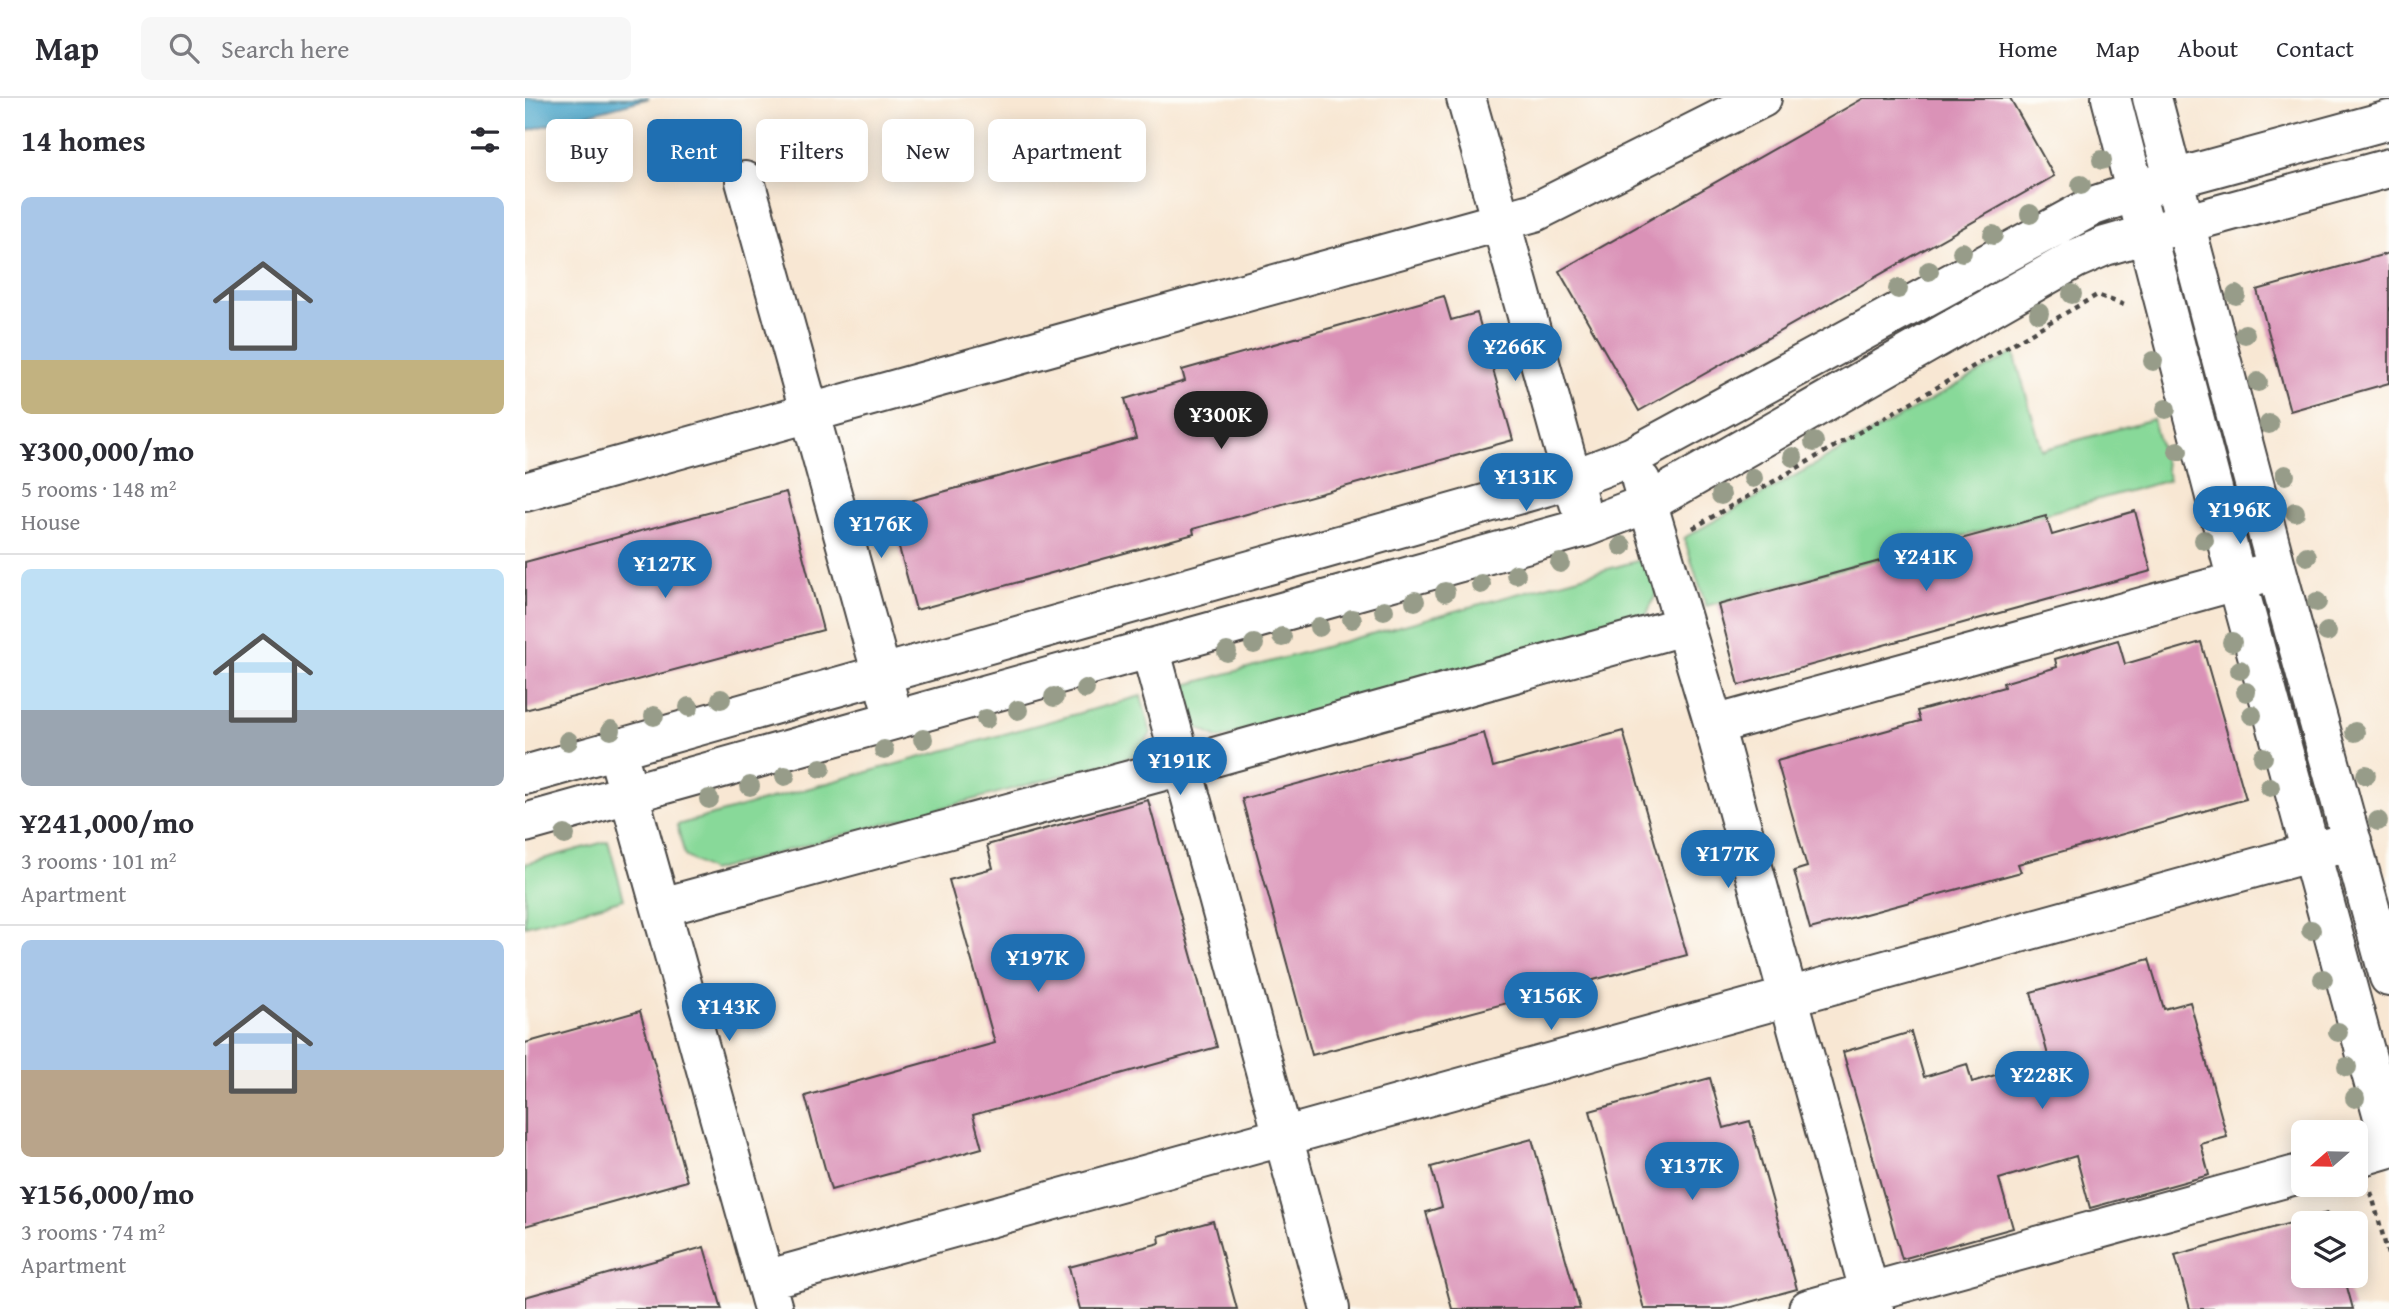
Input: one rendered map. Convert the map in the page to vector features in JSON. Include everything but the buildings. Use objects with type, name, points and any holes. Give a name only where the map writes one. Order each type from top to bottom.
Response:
[{"type":"street","points":[[1466,98],[1586,527]]},
{"type":"street","points":[[525,492],[1535,212],[1762,98]]},
{"type":"street","points":[[2111,98],[2311,852],[2374,1150]]},
{"type":"street","points":[[2152,98],[2277,570],[2389,977]]},
{"type":"street","points":[[525,775],[1573,479],[1633,456],[2093,206],[2135,190],[2389,120]]},
{"type":"street","points":[[525,823],[1586,527],[1648,503],[2075,259],[2105,246],[2389,168]]},
{"type":"street","points":[[745,181],[894,720]]},
{"type":"street","points":[[1633,456],[1714,725],[1872,1301]]},
{"type":"street","points":[[1714,725],[2277,570]]},
{"type":"street","points":[[661,907],[1182,766],[1683,626]]},
{"type":"street","points":[[1150,648],[1330,1309]]},
{"type":"street","points":[[617,750],[769,1294],[1282,1137],[2352,841]]},
{"type":"street","points":[[1808,1309],[1872,1301],[2291,1177]]},
{"type":"path","points":[[2374,1150],[2389,1258]]},
{"type":"green space","points":[[2014,353],[2042,450],[2153,419],[2169,480],[1706,606],[1684,538]]},
{"type":"green space","points":[[1648,558],[1657,592],[1644,620],[1219,739],[1192,725],[1182,686]]},
{"type":"green space","points":[[1141,696],[1151,733],[1137,755],[711,871],[685,856],[677,825]]},
{"type":"green space","points":[[608,841],[624,899],[525,926],[525,864]]},
{"type":"water","points":[[525,98],[649,98],[570,119],[546,119],[546,125],[525,131]]}]
